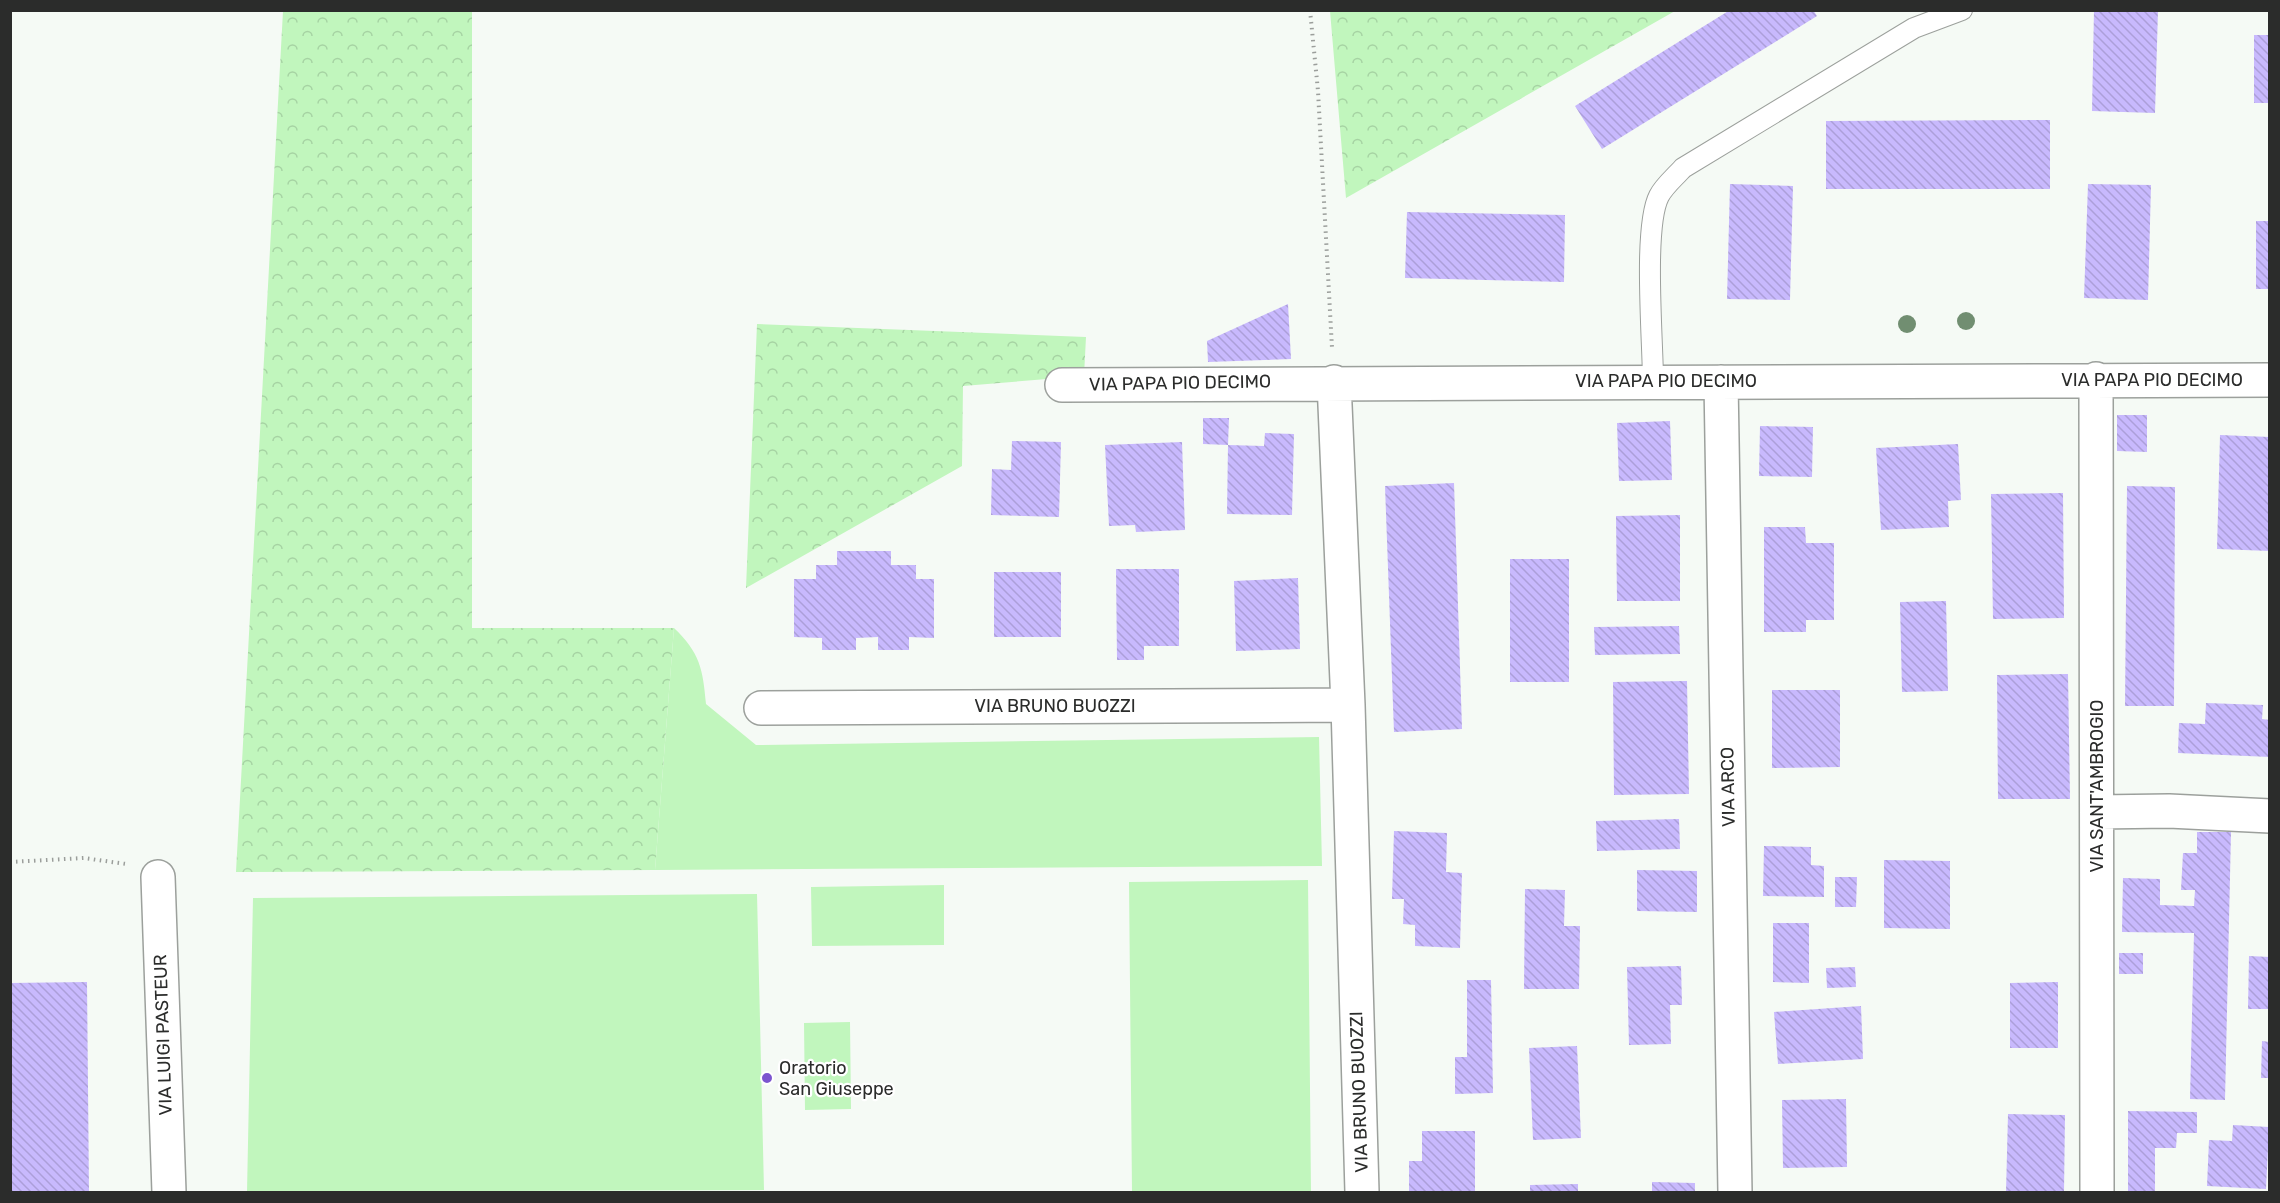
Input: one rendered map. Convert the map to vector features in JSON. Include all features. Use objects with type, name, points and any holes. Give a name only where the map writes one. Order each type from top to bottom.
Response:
[{"type":"street","name":"VIA SANT'AMBROGIO","points":[[2096,379],[2097,1192]]},
{"type":"street","name":"VIA PAPA PIO DECIMO","points":[[1062,385],[1334,382],[2270,380]]},
{"type":"street","name":"VIA BRUNO BUOZZI","points":[[1334,382],[1348,705],[1362,1192]]},
{"type":"street","name":"VIA ARCO","points":[[1721,382],[1735,1192]]},
{"type":"street","name":"VIA BRUNO BUOZZI","points":[[762,708],[1348,705]]},
{"type":"street","points":[[2097,812],[2169,811],[2270,816]]},
{"type":"street","name":"VIA LUIGI PASTEUR","points":[[158,877],[169,1192]]},
{"type":"lane","points":[[1653,381],[1650,244],[1653,219],[1659,197],[1683,168],[1914,28],[1962,10]]},
{"type":"path","points":[[1310,10],[1318,91],[1334,382]]},
{"type":"path","points":[[10,861],[84,858],[108,860],[158,877]]},
{"type":"green space","points":[[1330,10],[1675,11],[1346,198]]},
{"type":"green space","points":[[283,11],[472,11],[472,628],[674,628],[655,870],[236,872]]},
{"type":"green space","points":[[757,324],[1086,337],[1084,376],[963,386],[962,466],[746,588]]},
{"type":"green space","points":[[674,628],[690,646],[699,662],[706,704],[756,745],[1319,737],[1322,866],[655,870]]},
{"type":"green space","points":[[1308,880],[1311,1192],[1132,1192],[1129,882]]},
{"type":"green space","points":[[944,885],[944,945],[812,946],[811,887]]},
{"type":"green space","points":[[757,894],[764,1190],[247,1192],[253,898]]},
{"type":"green space","points":[[850,1022],[851,1109],[805,1110],[804,1023]]},
{"type":"building","points":[[1730,10],[1813,10],[1817,16],[1602,149],[1575,106]]},
{"type":"building","points":[[2094,10],[2158,10],[2155,113],[2092,111]]},
{"type":"building","points":[[2254,35],[2270,35],[2270,103],[2254,103]]},
{"type":"building","points":[[2050,120],[2050,189],[1826,189],[1826,121]]},
{"type":"building","points":[[1730,184],[1793,186],[1790,300],[1727,299]]},
{"type":"building","points":[[2088,184],[2151,185],[2148,300],[2084,298]]},
{"type":"building","points":[[1407,212],[1565,215],[1564,282],[1405,278]]},
{"type":"building","points":[[2256,221],[2270,221],[2270,289],[2256,289]]},
{"type":"building","points":[[1288,304],[1291,359],[1208,362],[1207,341]]},
{"type":"building","points":[[2117,415],[2147,415],[2147,452],[2117,451]]},
{"type":"building","points":[[1203,418],[1229,418],[1228,445],[1203,444]]},
{"type":"building","points":[[1670,421],[1672,480],[1619,481],[1617,423]]},
{"type":"building","points":[[1760,426],[1813,427],[1812,477],[1759,476]]},
{"type":"building","points":[[1265,433],[1294,434],[1292,515],[1227,514],[1228,445],[1264,446]]},
{"type":"building","points":[[2220,435],[2270,437],[2270,551],[2217,549]]},
{"type":"building","points":[[1012,441],[1061,442],[1059,517],[991,515],[992,469],[1011,470]]},
{"type":"building","points":[[1182,442],[1185,530],[1136,532],[1135,525],[1109,526],[1105,445]]},
{"type":"building","points":[[1958,444],[1961,500],[1948,501],[1949,527],[1881,530],[1876,448]]},
{"type":"building","points":[[1454,483],[1462,729],[1394,732],[1385,486]]},
{"type":"building","points":[[2127,486],[2175,487],[2174,706],[2125,706]]},
{"type":"building","points":[[2063,493],[2064,618],[1993,619],[1991,494]]},
{"type":"building","points":[[1680,515],[1680,601],[1617,601],[1616,516]]},
{"type":"building","points":[[1764,527],[1805,527],[1806,543],[1834,543],[1834,620],[1806,620],[1806,632],[1764,632]]},
{"type":"building","points":[[837,551],[891,551],[891,565],[916,565],[916,579],[934,579],[934,638],[909,637],[909,650],[878,650],[878,637],[856,638],[856,650],[822,650],[822,638],[794,637],[794,579],[816,579],[816,565],[837,565]]},
{"type":"building","points":[[1510,559],[1569,559],[1569,682],[1510,682]]},
{"type":"building","points":[[1116,569],[1179,569],[1179,646],[1144,646],[1144,660],[1117,660]]},
{"type":"building","points":[[994,572],[1061,572],[1061,637],[994,637]]},
{"type":"building","points":[[1298,578],[1300,649],[1236,651],[1234,581]]},
{"type":"building","points":[[1946,601],[1948,691],[1902,692],[1900,602]]},
{"type":"building","points":[[1679,626],[1680,654],[1595,655],[1594,627]]},
{"type":"building","points":[[2068,674],[2070,799],[1998,799],[1997,675]]},
{"type":"building","points":[[1687,681],[1689,794],[1614,795],[1613,682]]},
{"type":"building","points":[[1772,690],[1840,690],[1840,767],[1772,768]]},
{"type":"building","points":[[2206,703],[2263,705],[2262,719],[2270,720],[2270,757],[2178,753],[2179,723],[2205,724]]},
{"type":"building","points":[[1679,819],[1680,849],[1597,851],[1596,821]]},
{"type":"building","points":[[1394,831],[1447,833],[1446,872],[1462,873],[1460,948],[1415,946],[1415,925],[1403,924],[1404,899],[1392,899]]},
{"type":"building","points":[[2197,832],[2231,832],[2225,1100],[2190,1099],[2194,933],[2122,932],[2123,878],[2160,879],[2160,905],[2194,906],[2195,890],[2181,890],[2183,853],[2197,853]]},
{"type":"building","points":[[1764,846],[1811,847],[1811,865],[1824,866],[1824,897],[1763,896]]},
{"type":"building","points":[[1884,860],[1950,861],[1950,929],[1884,928]]},
{"type":"building","points":[[1637,870],[1697,871],[1697,912],[1637,911]]},
{"type":"building","points":[[1835,877],[1857,877],[1856,907],[1835,907]]},
{"type":"building","points":[[1525,889],[1565,890],[1564,926],[1580,926],[1579,989],[1524,989]]},
{"type":"building","points":[[1773,923],[1809,923],[1809,983],[1773,982]]},
{"type":"building","points":[[2119,953],[2143,953],[2143,974],[2119,974]]},
{"type":"building","points":[[2249,956],[2270,957],[2270,1009],[2248,1009]]},
{"type":"building","points":[[1681,966],[1682,1005],[1670,1005],[1671,1044],[1629,1045],[1627,967]]},
{"type":"building","points":[[1855,967],[1856,987],[1827,988],[1826,968]]},
{"type":"building","points":[[1467,980],[1491,980],[1493,1093],[1455,1094],[1455,1057],[1467,1057]]},
{"type":"building","points":[[87,982],[89,1192],[10,1192],[10,983]]},
{"type":"building","points":[[2058,982],[2058,1048],[2010,1048],[2010,983]]},
{"type":"building","points":[[1861,1006],[1863,1059],[1778,1064],[1774,1012]]},
{"type":"building","points":[[2262,1041],[2270,1042],[2270,1078],[2261,1078]]},
{"type":"building","points":[[1577,1046],[1581,1138],[1533,1140],[1529,1048]]},
{"type":"building","points":[[1846,1099],[1847,1167],[1783,1168],[1782,1100]]},
{"type":"building","points":[[2128,1111],[2197,1112],[2197,1133],[2177,1133],[2176,1148],[2155,1148],[2155,1192],[2128,1192]]},
{"type":"building","points":[[2008,1114],[2065,1115],[2064,1192],[2006,1192]]},
{"type":"building","points":[[2233,1125],[2269,1127],[2266,1189],[2207,1186],[2209,1140],[2232,1141]]},
{"type":"building","points":[[1422,1131],[1475,1131],[1475,1192],[1409,1192],[1409,1161],[1422,1161]]},
{"type":"building","points":[[1652,1182],[1695,1183],[1695,1192],[1652,1192]]},
{"type":"building","points":[[1578,1184],[1578,1192],[1530,1192],[1530,1185]]},
{"type":"place","name":"Oratorio San Giuseppe","points":[[767,1078]]}]
